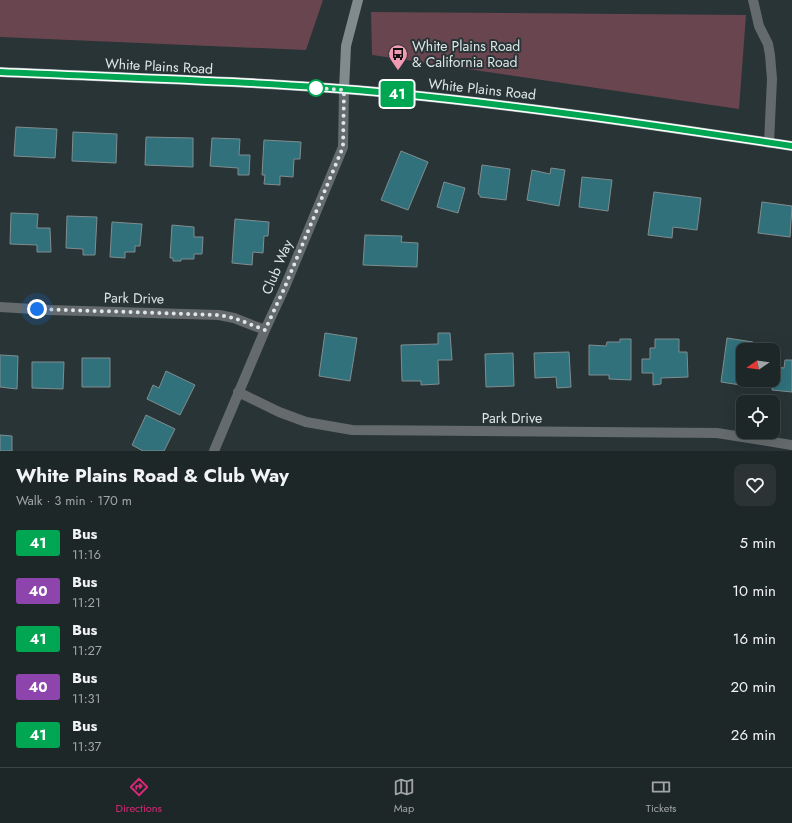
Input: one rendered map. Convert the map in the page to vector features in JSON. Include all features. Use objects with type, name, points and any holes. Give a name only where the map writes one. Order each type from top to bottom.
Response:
[{"type":"main road","points":[[344,90],[346,46],[358,0]]},
{"type":"main road","name":"White Plains Road","points":[[0,72],[344,90],[523,107],[792,146]]},
{"type":"street","points":[[753,0],[759,26],[768,44],[770,55],[772,79],[769,143]]},
{"type":"street","name":"Club Way","points":[[214,451],[343,147],[344,90]]},
{"type":"street","name":"Park Drive","points":[[0,307],[49,310],[219,315],[234,318],[265,330]]},
{"type":"street","name":"Park Drive","points":[[238,392],[279,412],[306,422],[352,430],[717,433],[792,445]]},
{"type":"shaded area","points":[[0,0],[323,0],[306,50],[0,37]]},
{"type":"shaded area","points":[[371,12],[746,15],[739,109],[372,55]]},
{"type":"building","points":[[16,127],[57,129],[55,158],[14,156]]},
{"type":"building","points":[[73,132],[117,134],[116,163],[72,161]]},
{"type":"building","points":[[146,137],[193,138],[193,167],[145,165]]},
{"type":"building","points":[[212,138],[240,139],[239,155],[250,155],[249,175],[238,175],[238,168],[210,166]]},
{"type":"building","points":[[264,140],[301,142],[300,159],[294,159],[293,177],[280,176],[280,185],[264,184],[265,175],[262,175]]},
{"type":"building","points":[[401,151],[428,162],[408,210],[381,200]]},
{"type":"building","points":[[482,165],[510,169],[506,200],[480,197],[478,194]]},
{"type":"building","points":[[551,168],[565,170],[559,206],[527,200],[532,170],[550,174]]},
{"type":"building","points":[[582,177],[612,180],[608,211],[579,207]]},
{"type":"building","points":[[444,182],[465,188],[458,213],[437,207]]},
{"type":"building","points":[[654,192],[701,198],[697,230],[673,227],[672,238],[648,235]]},
{"type":"building","points":[[762,202],[792,206],[790,237],[758,233]]},
{"type":"building","points":[[11,213],[38,214],[37,228],[50,228],[51,252],[37,252],[37,245],[10,244]]},
{"type":"building","points":[[67,216],[97,217],[95,255],[83,255],[83,249],[66,248]]},
{"type":"building","points":[[235,219],[269,222],[268,236],[264,236],[263,253],[253,252],[252,265],[232,263]]},
{"type":"building","points":[[112,222],[142,224],[140,246],[135,246],[135,252],[125,252],[125,258],[110,257]]},
{"type":"building","points":[[172,225],[194,227],[194,237],[203,237],[202,254],[194,254],[194,259],[181,259],[181,261],[173,261],[173,258],[170,258]]},
{"type":"building","points":[[365,235],[402,236],[401,242],[418,243],[417,267],[363,265]]},
{"type":"building","points":[[325,333],[357,338],[350,381],[319,376]]},
{"type":"building","points":[[438,333],[450,333],[452,360],[438,360],[439,384],[421,385],[421,381],[402,381],[401,345],[438,344]]},
{"type":"building","points":[[727,338],[753,342],[736,343],[736,384],[721,382]]},
{"type":"building","points":[[620,339],[631,339],[631,380],[609,379],[609,375],[589,375],[589,345],[606,346],[607,342],[620,342]]},
{"type":"building","points":[[655,339],[679,339],[679,352],[687,352],[688,377],[661,378],[661,384],[653,385],[653,373],[642,373],[642,359],[650,359],[650,348],[655,348]]},
{"type":"building","points":[[569,352],[571,387],[557,388],[556,377],[535,378],[534,353]]},
{"type":"building","points":[[513,353],[514,386],[486,387],[485,354]]},
{"type":"building","points":[[0,355],[18,356],[17,389],[0,387]]},
{"type":"building","points":[[82,358],[110,358],[110,387],[82,387]]},
{"type":"building","points":[[785,360],[792,360],[792,392],[772,390],[772,387],[780,387],[780,368],[784,368]]},
{"type":"building","points":[[32,362],[64,362],[63,389],[32,388]]},
{"type":"building","points":[[166,371],[195,385],[180,415],[147,399],[153,385],[159,388]]},
{"type":"building","points":[[146,415],[175,429],[164,451],[143,451],[132,445]]},
{"type":"building","points":[[0,435],[12,436],[12,451],[0,451]]},
{"type":"bus line","name":"41","points":[[0,72],[294,86],[392,93],[523,107],[656,125],[792,146]]},
{"type":"place","name":"White Plains Road & California Road","points":[[398,71]]},
{"type":"route","points":[[37,309],[219,315],[234,318],[265,330],[284,289],[343,147],[344,90],[316,88]]}]
